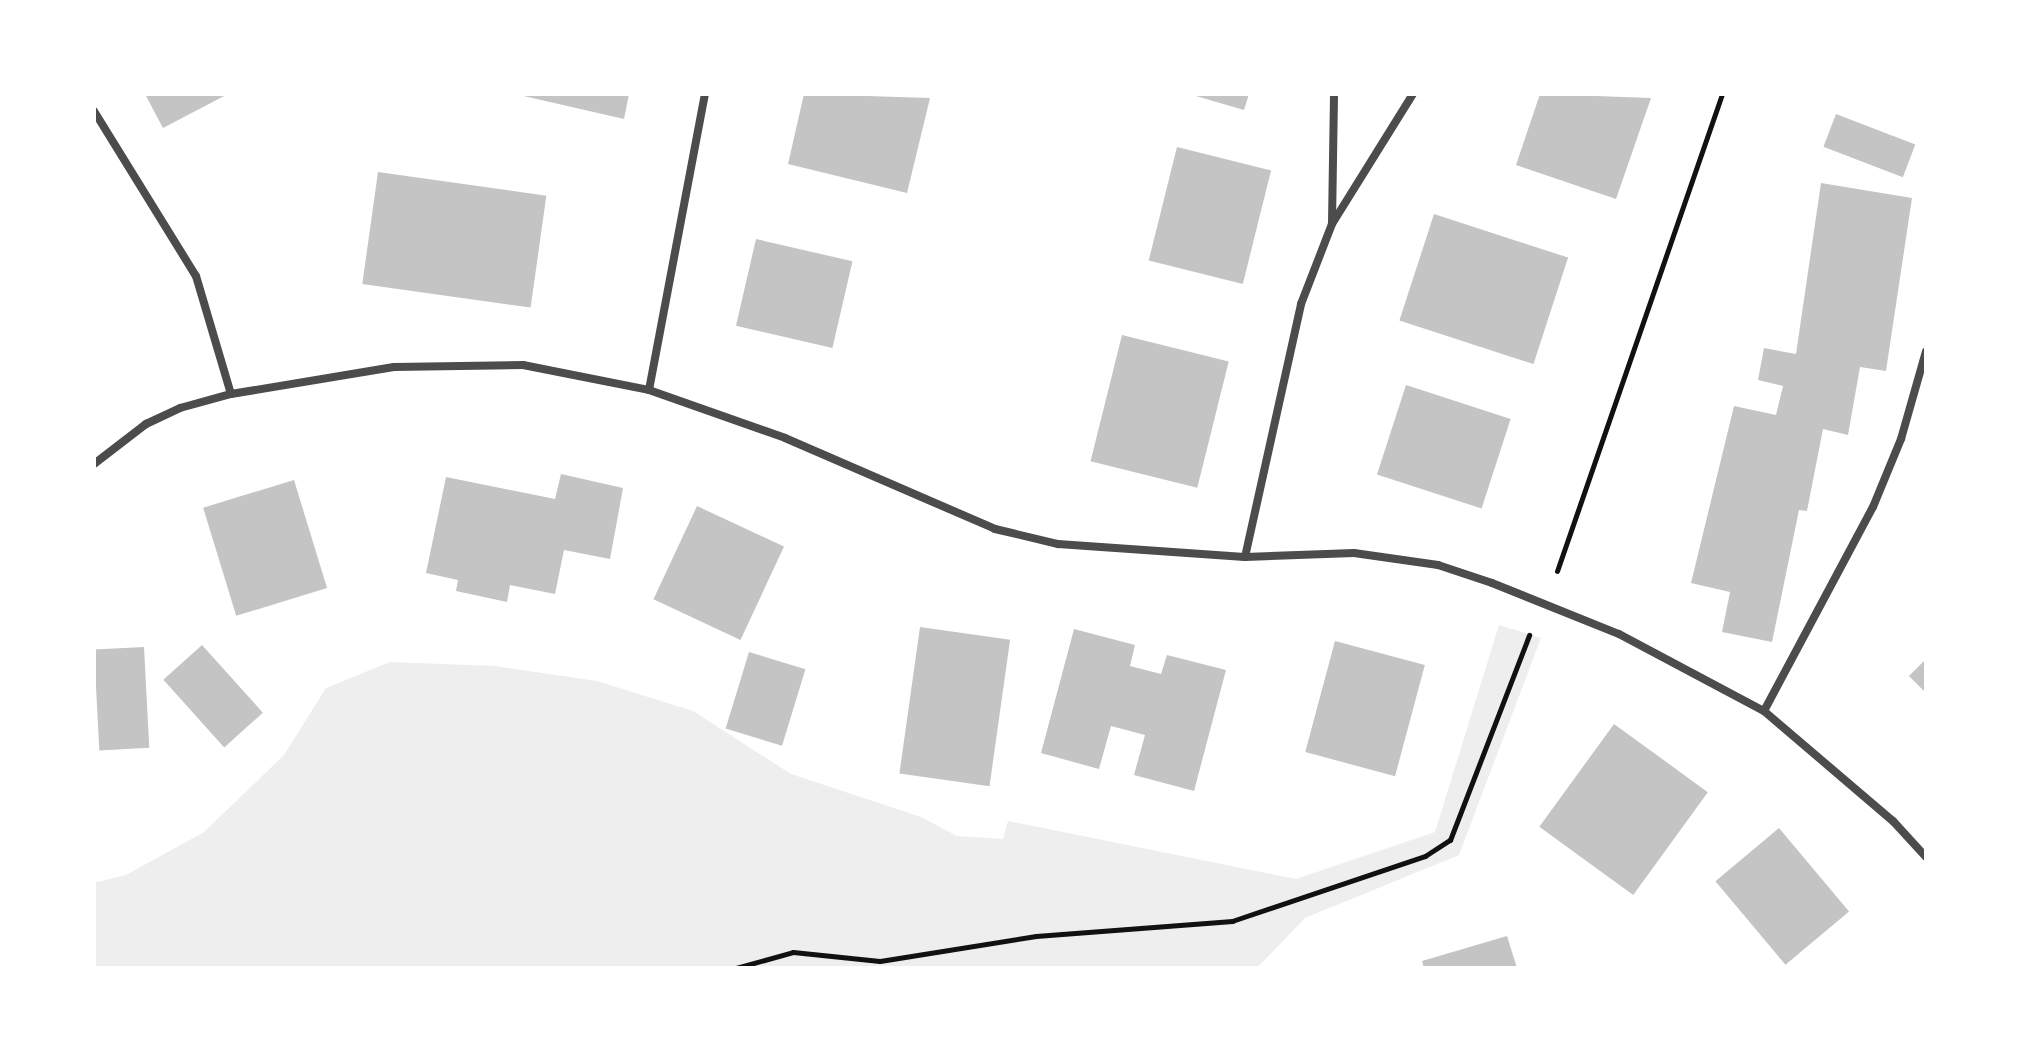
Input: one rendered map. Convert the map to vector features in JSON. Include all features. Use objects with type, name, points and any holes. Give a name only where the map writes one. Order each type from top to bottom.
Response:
[{"type":"street","points":[[649,390],[705,94]]},
{"type":"street","points":[[1332,224],[1334,94]]},
{"type":"street","points":[[1245,557],[1301,304],[1332,224],[1413,94]]},
{"type":"street","points":[[94,111],[196,276],[231,394]]},
{"type":"street","points":[[1764,711],[1873,507],[1901,439],[1926,351]]},
{"type":"street","points":[[94,464],[146,424],[231,394],[394,367],[462,363],[523,365],[649,390],[785,438],[995,529],[1117,551],[1245,557],[1354,553],[1399,558],[1438,565],[1543,602],[1619,634],[1764,711],[1893,821],[1926,857]]},
{"type":"path","points":[[736,968],[793,952],[880,961],[1036,936],[1232,921],[1425,856],[1450,840],[1543,602],[1722,94]]},
{"type":"path","points":[[880,961],[888,968]]},
{"type":"shaded area","points":[[1499,625],[1541,638],[1459,855],[1305,918],[1257,968],[94,968],[94,883],[126,875],[204,832],[284,755],[326,688],[390,662],[495,666],[597,681],[693,711],[791,774],[921,817],[957,836],[1003,839],[1008,821],[1296,879],[1435,832]]},
{"type":"building","points":[[145,94],[228,94],[163,128]]},
{"type":"building","points":[[515,94],[629,94],[624,119]]},
{"type":"building","points":[[804,94],[930,98],[907,193],[788,164]]},
{"type":"building","points":[[1189,94],[1249,94],[1244,110]]},
{"type":"building","points":[[1540,94],[1651,98],[1616,199],[1516,165]]},
{"type":"building","points":[[1836,114],[1915,144],[1903,177],[1823,147]]},
{"type":"building","points":[[1177,147],[1271,170],[1243,284],[1149,261]]},
{"type":"building","points":[[378,172],[546,196],[531,308],[362,284]]},
{"type":"building","points":[[1821,183],[1912,198],[1886,371],[1860,367],[1848,435],[1823,429],[1807,511],[1799,510],[1772,642],[1722,632],[1730,592],[1691,583],[1734,406],[1776,415],[1783,386],[1758,380],[1764,348],[1796,354]]},
{"type":"building","points":[[1434,214],[1568,258],[1533,364],[1399,321]]},
{"type":"building","points":[[756,239],[852,261],[832,348],[736,326]]},
{"type":"building","points":[[1122,335],[1229,362],[1197,488],[1091,461]]},
{"type":"building","points":[[1406,385],[1511,419],[1482,508],[1377,474]]},
{"type":"building","points":[[561,474],[623,488],[610,559],[564,550],[555,594],[510,585],[507,602],[456,591],[458,580],[426,573],[446,477],[555,499]]},
{"type":"building","points":[[294,480],[327,588],[236,616],[203,508]]},
{"type":"building","points":[[697,506],[784,547],[740,640],[653,599]]},
{"type":"building","points":[[920,627],[1010,640],[990,786],[899,774]]},
{"type":"building","points":[[1074,629],[1135,645],[1130,666],[1161,674],[1167,655],[1226,670],[1194,791],[1134,775],[1145,735],[1111,726],[1099,769],[1041,753]]},
{"type":"building","points":[[1335,641],[1425,665],[1395,776],[1305,752]]},
{"type":"building","points":[[202,645],[263,713],[224,747],[163,680]]},
{"type":"building","points":[[144,647],[149,748],[99,750],[94,650]]},
{"type":"building","points":[[749,652],[805,669],[782,746],[726,729]]},
{"type":"building","points":[[1926,659],[1926,693],[1909,676]]},
{"type":"building","points":[[1614,724],[1708,792],[1633,895],[1539,827]]},
{"type":"building","points":[[1779,828],[1849,911],[1785,965],[1715,881]]},
{"type":"building","points":[[1507,936],[1517,968],[1424,968],[1422,961]]}]
